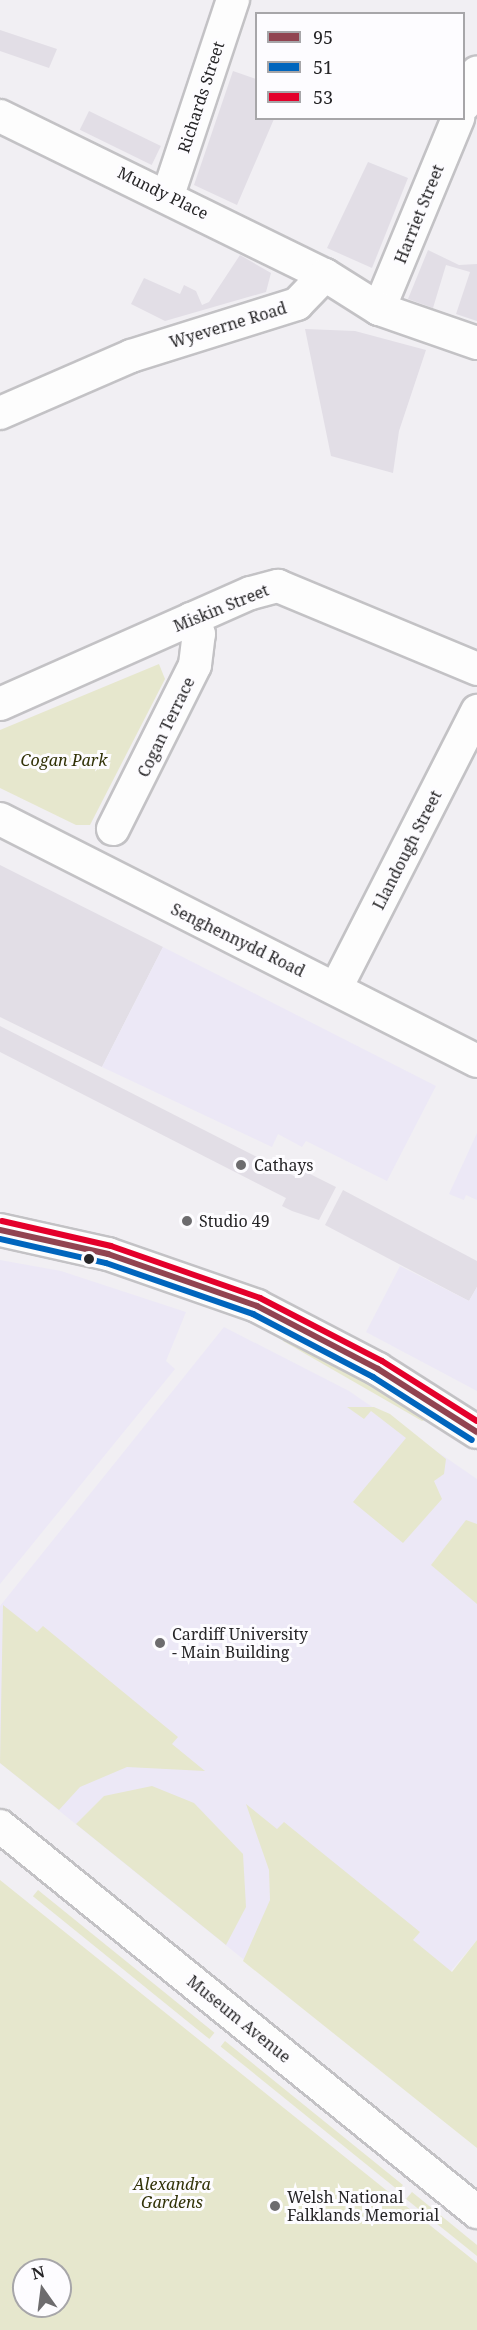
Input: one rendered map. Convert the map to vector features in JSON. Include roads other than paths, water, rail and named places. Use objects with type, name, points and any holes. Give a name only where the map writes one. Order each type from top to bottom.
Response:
[{"type":"street","name":"Richards Street","points":[[168,195],[233,0]]},
{"type":"street","points":[[465,102],[477,72]]},
{"type":"street","name":"Mundy Place","points":[[0,116],[168,195],[325,275]]},
{"type":"street","name":"Harriet Street","points":[[379,309],[457,120]]},
{"type":"street","points":[[325,275],[379,309],[477,343]]},
{"type":"street","name":"Wyeverne Road","points":[[0,414],[131,356],[297,304],[325,275]]},
{"type":"street","name":"Miskin Street","points":[[0,704],[192,620],[278,586],[477,669]]},
{"type":"street","name":"Cogan Terrace","points":[[113,830],[195,665],[199,634],[192,620]]},
{"type":"street","name":"Llandough Street","points":[[336,988],[477,711]]},
{"type":"street","name":"Senghennydd Road","points":[[0,819],[477,1061]]},
{"type":"street","points":[[0,1230],[108,1254],[257,1306],[378,1369],[477,1432]]},
{"type":"street","name":"Museum Avenue","points":[[0,1826],[477,2212]]},
{"type":"place","name":"Cathays","points":[[241,1165]]},
{"type":"place","name":"Studio 49","points":[[187,1221]]},
{"type":"place","name":"Cardiff University - Main Building","points":[[160,1643]]},
{"type":"place","name":"Welsh National Falklands Memorial","points":[[275,2206]]},
{"type":"park label","name":"Cogan Park","points":[[64,760]]},
{"type":"park label","name":"Alexandra Gardens","points":[[172,2193]]}]
